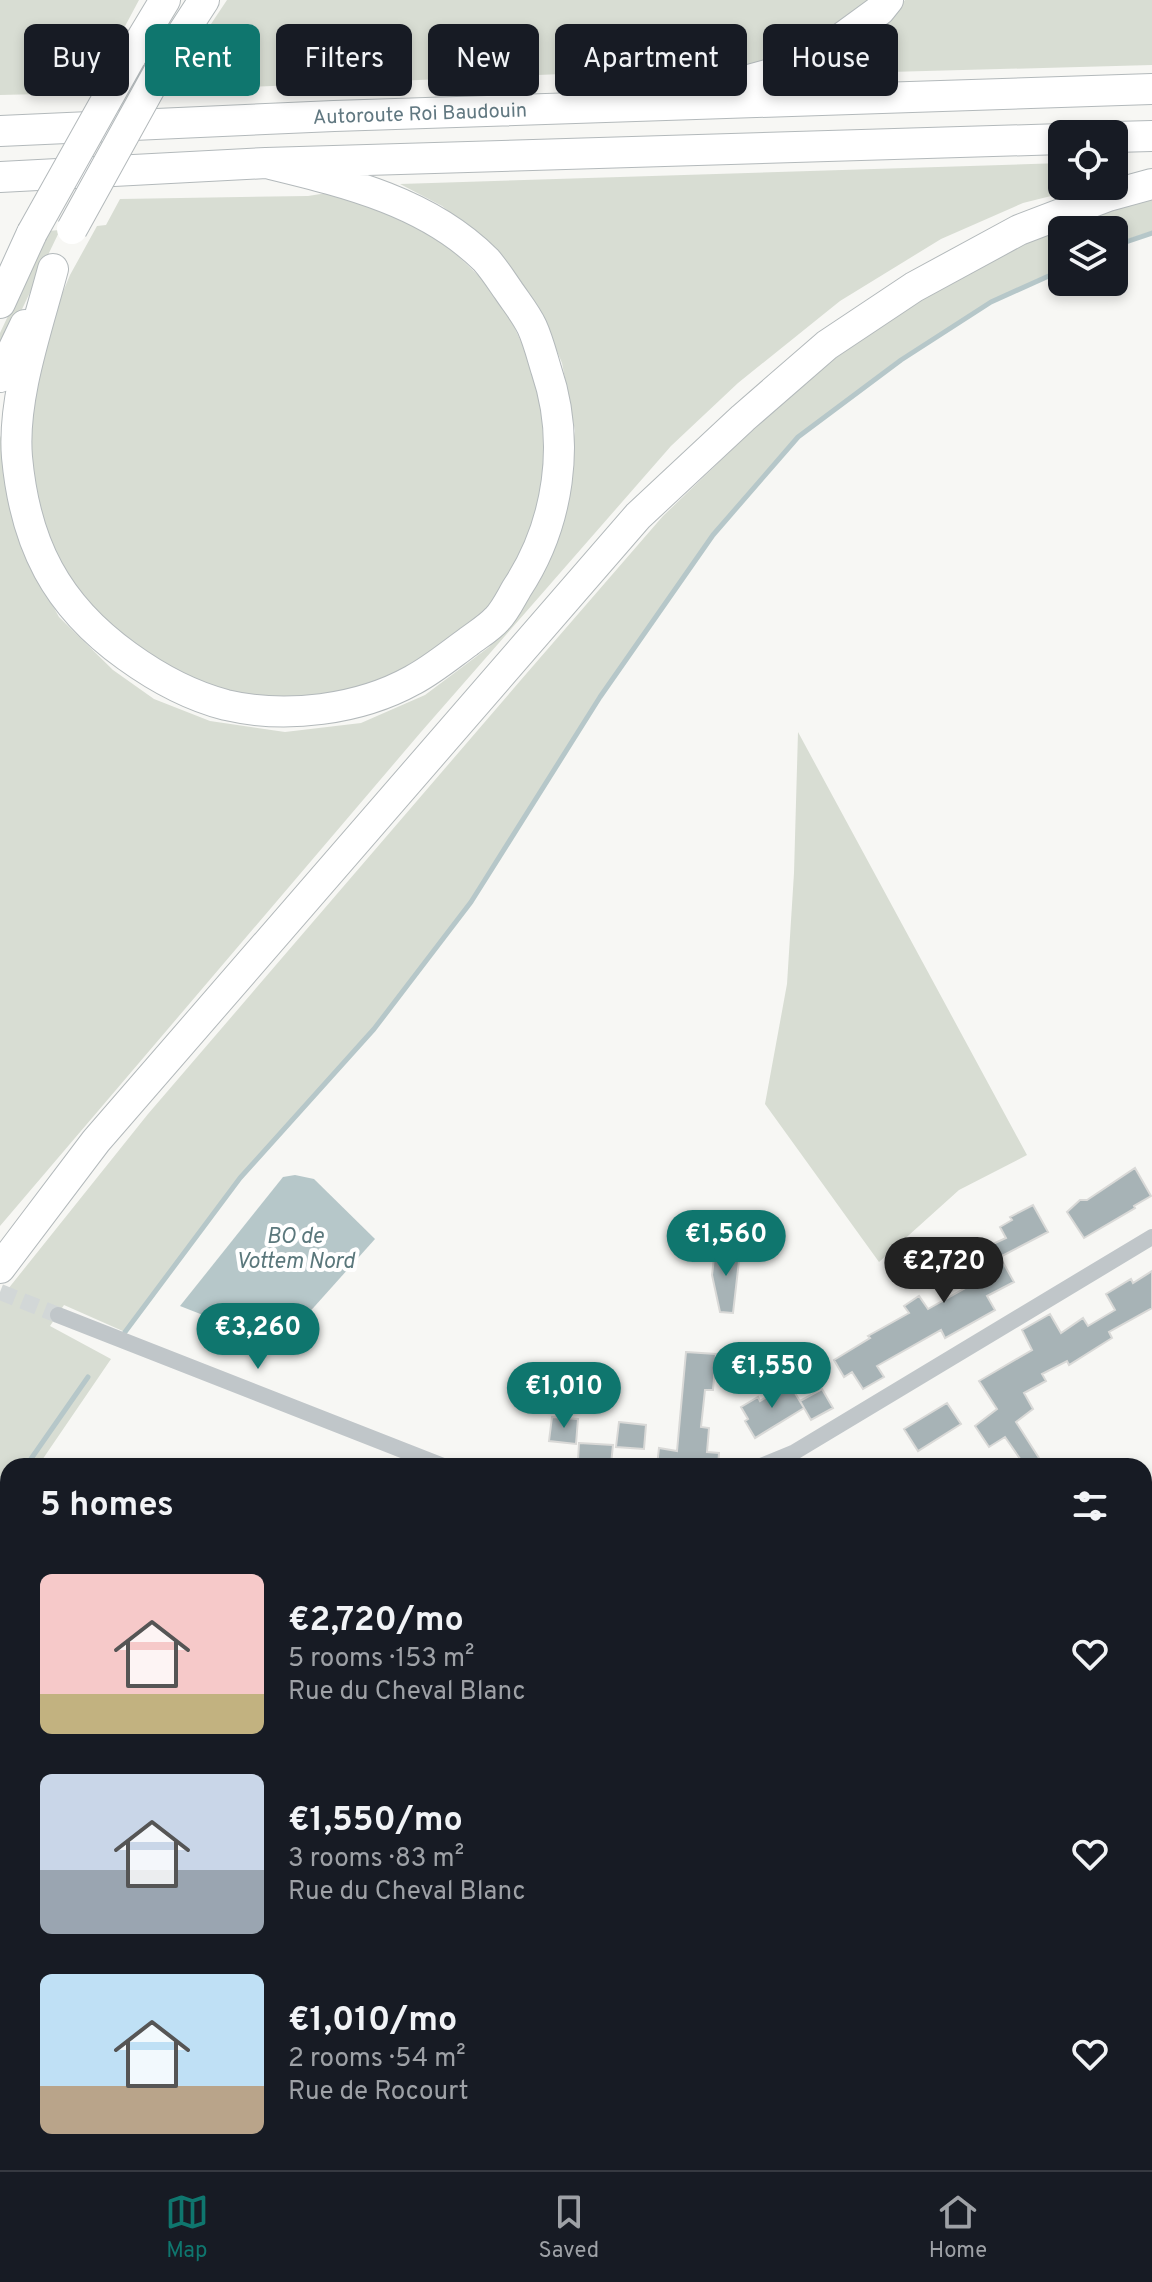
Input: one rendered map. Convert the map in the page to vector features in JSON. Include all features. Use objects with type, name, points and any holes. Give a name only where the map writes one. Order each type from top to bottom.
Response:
[{"type":"highway","points":[[0,377],[72,229],[167,57],[204,0]]},
{"type":"highway","points":[[710,104],[749,80],[806,64],[880,10],[888,0]]},
{"type":"highway","points":[[0,303],[32,233],[158,5]]},
{"type":"highway","name":"Autoroute Roi Baudouin","points":[[0,131],[1152,89]]},
{"type":"highway","points":[[1128,137],[1152,136]]},
{"type":"highway","points":[[0,177],[266,163],[1048,139]]},
{"type":"highway","points":[[53,269],[18,415],[17,454],[23,499],[36,547],[78,615],[108,642],[147,670],[183,689],[226,705],[273,710],[323,709],[370,698],[412,681],[498,618],[531,567],[551,517],[557,476],[560,448],[553,389],[532,327],[518,305],[487,261],[453,233],[429,216],[359,187],[266,163]]},
{"type":"highway","points":[[0,1268],[106,1129],[638,516],[690,467],[827,345],[914,287],[1019,230],[1108,196],[1152,184]]},
{"type":"street","points":[[781,1458],[1152,1237]]},
{"type":"street","points":[[58,1315],[423,1458]]},
{"type":"shaded area","points":[[0,0],[139,0],[126,24],[24,24],[24,94],[0,95]]},
{"type":"shaded area","points":[[227,0],[875,0],[844,24],[763,24],[763,65],[747,71],[747,24],[555,24],[555,74],[539,75],[539,24],[428,24],[428,80],[412,80],[412,24],[276,24],[276,86],[260,87],[260,24],[211,24]]},
{"type":"shaded area","points":[[905,0],[1152,0],[1152,65],[898,72],[898,24],[883,24]]},
{"type":"shaded area","points":[[1048,163],[1048,197],[1023,203],[941,239],[840,301],[738,383],[671,446],[421,732],[0,1226],[0,438],[5,425],[7,494],[24,553],[59,617],[113,670],[154,699],[210,721],[285,732],[361,723],[425,695],[489,647],[525,603],[548,563],[565,502],[575,431],[562,363],[537,305],[499,252],[442,206],[400,184]]},
{"type":"shaded area","points":[[327,193],[357,198],[424,227],[485,282],[509,316],[530,361],[541,398],[547,444],[545,481],[535,520],[503,592],[447,650],[346,699],[237,700],[123,646],[51,555],[26,444],[50,323],[70,275],[97,226],[106,225],[120,199],[308,196]]},
{"type":"shaded area","points":[[1152,198],[1152,231],[1128,239],[1128,216],[1092,216],[1113,207]]},
{"type":"shaded area","points":[[60,230],[0,355],[0,333],[48,231]]},
{"type":"shaded area","points":[[1048,235],[1048,274],[990,301],[896,361],[798,437],[713,535],[600,697],[471,902],[374,1029],[240,1178],[125,1332],[64,1305],[50,1326],[111,1359],[43,1458],[0,1458],[0,1299],[148,1114],[663,516],[827,364],[912,304],[991,259]]},
{"type":"shaded area","points":[[798,732],[1027,1155],[959,1190],[879,1262],[765,1104],[787,984]]},
{"type":"water","name":"BO de Vottem Nord","points":[[295,1175],[314,1179],[375,1239],[280,1345],[180,1306],[283,1177]]},
{"type":"building","points":[[1135,1168],[1151,1196],[1084,1238],[1067,1212],[1080,1200],[1087,1200]]},
{"type":"building","points":[[1033,1205],[1048,1232],[1000,1257],[1014,1282],[987,1296],[995,1310],[945,1338],[941,1330],[877,1366],[884,1377],[863,1389],[852,1372],[844,1377],[834,1360],[909,1313],[904,1306],[919,1296],[928,1309],[983,1278],[971,1254],[1006,1238],[1000,1227],[1012,1220],[1010,1217]]},
{"type":"building","points":[[715,1249],[740,1252],[733,1313],[720,1312],[712,1275]]},
{"type":"building","points":[[1152,1271],[1152,1308],[1109,1332],[1112,1338],[1069,1365],[1067,1361],[1042,1374],[1046,1381],[1024,1393],[1033,1409],[1016,1422],[1039,1458],[1019,1458],[1005,1437],[989,1447],[975,1426],[997,1409],[979,1381],[1032,1350],[1022,1330],[1050,1314],[1061,1333],[1083,1318],[1088,1326],[1115,1310],[1106,1294],[1131,1279],[1133,1283]]},
{"type":"building","points":[[686,1352],[716,1354],[713,1390],[705,1390],[701,1427],[709,1428],[707,1452],[719,1453],[719,1458],[658,1458],[659,1448],[677,1451]]},
{"type":"building","points":[[789,1383],[804,1408],[755,1438],[741,1407],[758,1397],[760,1401]]},
{"type":"building","points":[[822,1389],[833,1408],[811,1420],[800,1401]]},
{"type":"building","points":[[947,1403],[961,1424],[918,1451],[904,1429]]},
{"type":"building","points":[[552,1417],[578,1419],[576,1444],[549,1441]]},
{"type":"building","points":[[619,1422],[646,1425],[644,1449],[616,1447]]},
{"type":"building","points":[[579,1443],[613,1445],[612,1458],[578,1458]]},
{"type":"waterway","points":[[1128,241],[1152,233]]},
{"type":"waterway","points":[[125,1332],[240,1178],[374,1029],[471,902],[600,697],[713,535],[798,437],[901,360],[991,302],[1048,276]]},
{"type":"waterway","points":[[32,1458],[88,1377]]},
{"type":"tunnel","points":[[0,1292],[58,1315]]}]
